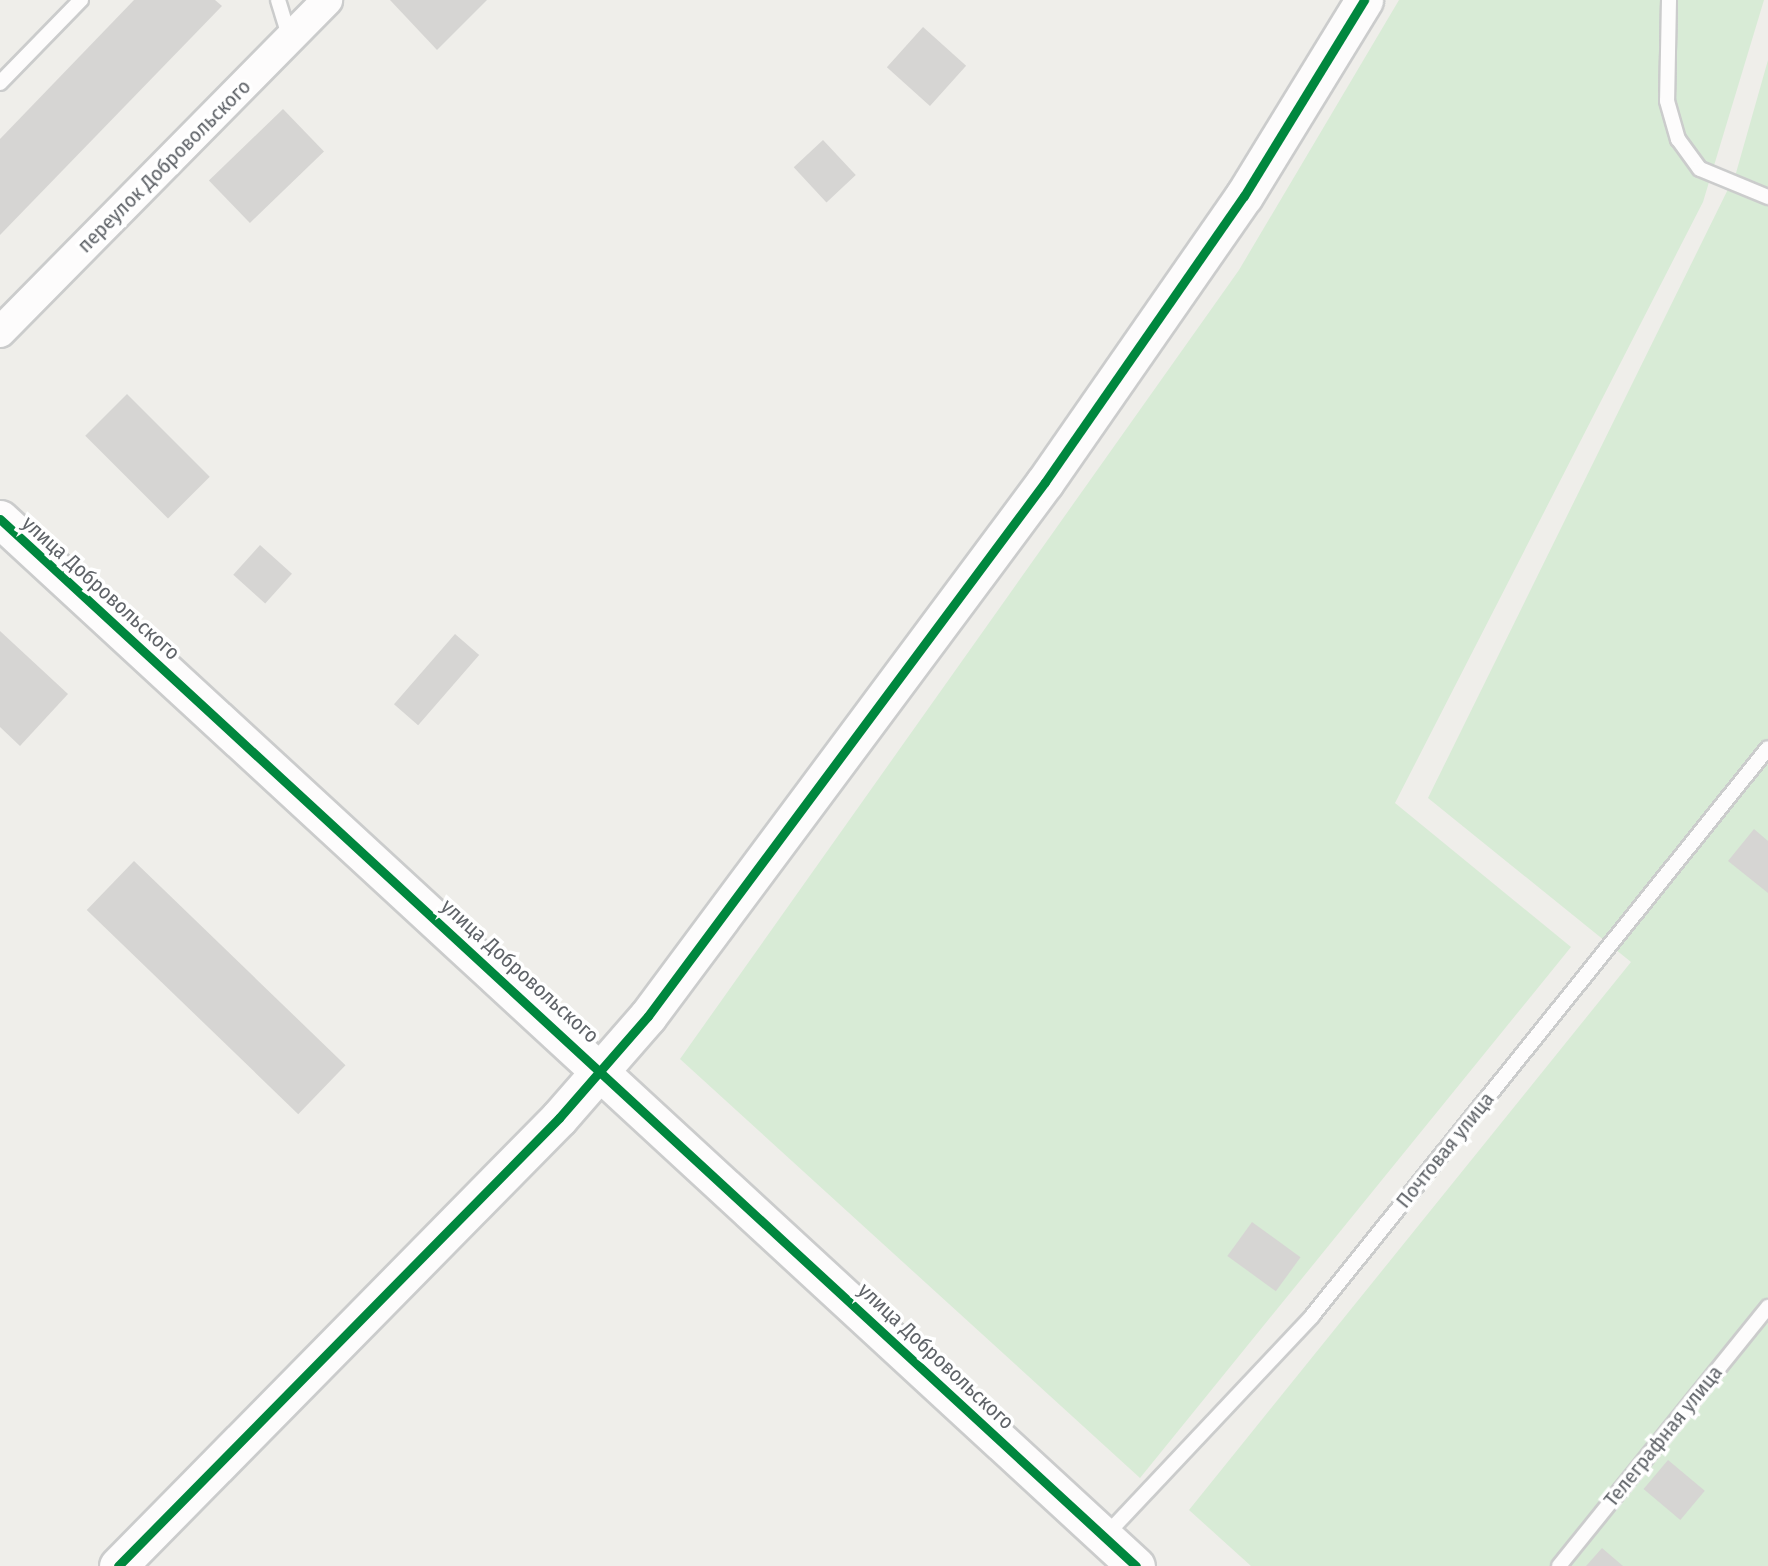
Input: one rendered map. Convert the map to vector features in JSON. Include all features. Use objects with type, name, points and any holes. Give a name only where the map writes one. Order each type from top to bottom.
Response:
[{"type":"street","name":"переулок Добровольского","points":[[0,331],[327,0]]},
{"type":"street","points":[[118,1566],[559,1118],[648,1016],[1045,482],[1244,196],[1364,0]]},
{"type":"street","name":"улица Добровольского","points":[[0,519],[601,1070],[1136,1566]]},
{"type":"lane","points":[[0,83],[81,0]]},
{"type":"lane","points":[[278,0],[290,39]]},
{"type":"lane","points":[[1669,0],[1667,101],[1678,139],[1700,169],[1768,197]]},
{"type":"lane","name":"Почтовая улица","points":[[1104,1537],[1312,1316],[1768,748]]},
{"type":"lane","name":"Телеграфная улица","points":[[1559,1566],[1768,1307]]},
{"type":"green space","points":[[1399,0],[1764,0],[1703,202],[1395,803],[1571,947],[1140,1478],[680,1059],[1239,270]]},
{"type":"green space","points":[[1768,60],[1768,1566],[1251,1566],[1189,1510],[1631,962],[1428,798],[1736,173]]},
{"type":"building","points":[[134,0],[215,0],[222,6],[0,235],[0,139]]},
{"type":"building","points":[[390,0],[487,0],[437,50]]},
{"type":"building","points":[[923,27],[966,66],[930,106],[887,67]]},
{"type":"building","points":[[283,109],[324,151],[250,223],[209,181]]},
{"type":"building","points":[[823,140],[856,175],[826,202],[794,167]]},
{"type":"building","points":[[127,394],[210,477],[168,518],[85,436]]},
{"type":"building","points":[[260,545],[292,574],[265,603],[233,575]]},
{"type":"building","points":[[0,631],[68,694],[20,746],[0,727]]},
{"type":"building","points":[[455,634],[479,655],[418,725],[394,704]]},
{"type":"building","points":[[1754,829],[1768,841],[1768,893],[1728,861]]},
{"type":"building","points":[[134,861],[345,1065],[298,1114],[87,910]]},
{"type":"building","points":[[1252,1222],[1301,1257],[1276,1291],[1227,1256]]},
{"type":"building","points":[[1668,1460],[1705,1491],[1680,1520],[1644,1489]]},
{"type":"building","points":[[1602,1548],[1623,1566],[1586,1566]]},
{"type":"cycle path","points":[[118,1566],[559,1118],[648,1016],[1045,482],[1244,196],[1364,0]]},
{"type":"cycle path","points":[[0,519],[1136,1566]]}]
